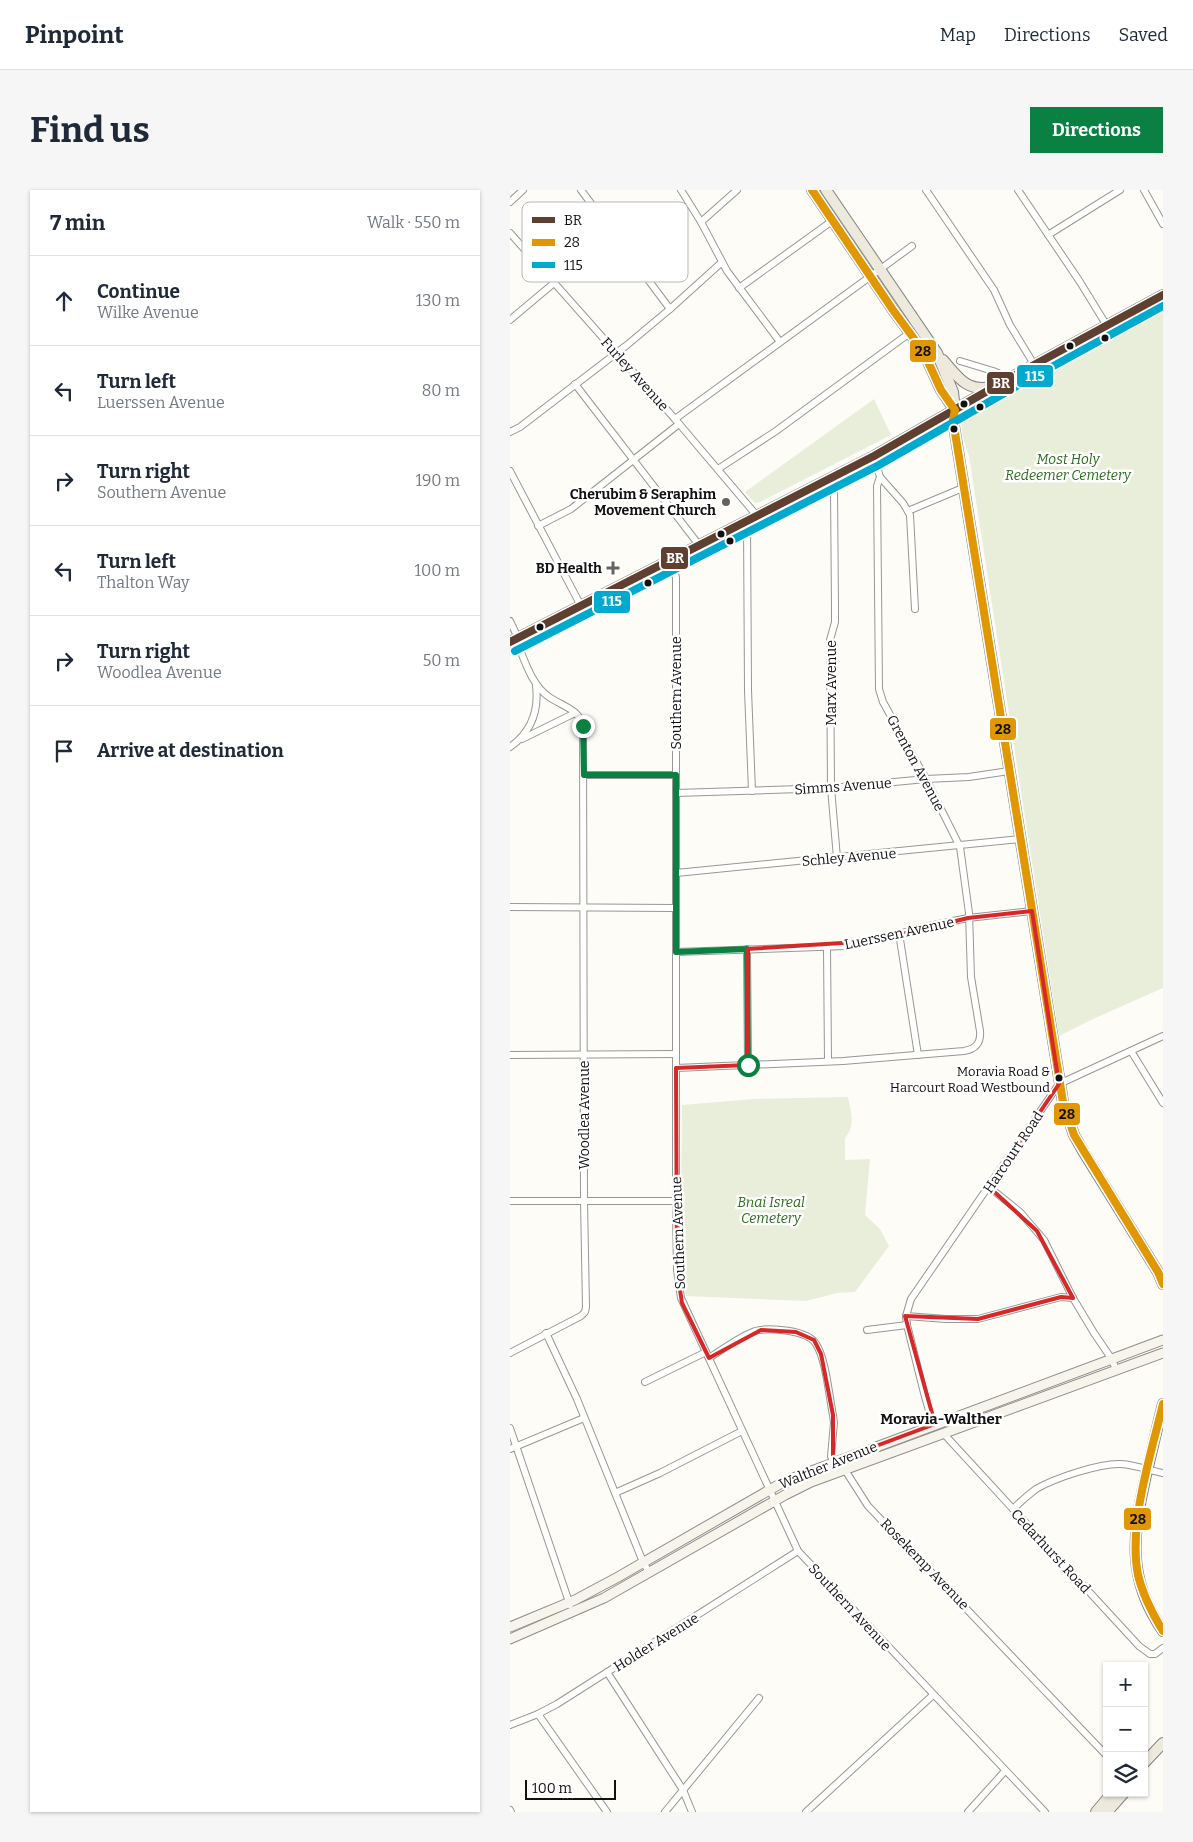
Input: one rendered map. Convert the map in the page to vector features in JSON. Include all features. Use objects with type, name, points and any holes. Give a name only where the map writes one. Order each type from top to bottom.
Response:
[{"type":"main road","points":[[812,190],[893,310],[911,332],[923,351],[941,390],[955,410]]},
{"type":"main road","points":[[826,190],[937,354],[961,381],[968,385],[983,388],[995,386]]},
{"type":"main road","points":[[515,640],[874,456],[995,386],[1163,295]]},
{"type":"main road","points":[[937,354],[953,392],[955,410],[953,420],[1059,1084],[1066,1113],[1074,1135],[1158,1272],[1163,1284]]},
{"type":"main road","name":"Walther Avenue","points":[[510,1627],[569,1602],[618,1577],[785,1481],[1163,1340]]},
{"type":"main road","name":"Walther Avenue","points":[[510,1639],[604,1598],[811,1482],[1163,1352]]},
{"type":"main road","points":[[1163,1404],[1136,1522],[1136,1560],[1142,1591],[1150,1610],[1163,1630]]},
{"type":"main road","points":[[935,1424],[944,1434]]},
{"type":"main road","points":[[1148,1759],[1163,1743]]},
{"type":"main road","points":[[1096,1812],[1109,1797]]},
{"type":"main road","points":[[1107,1812],[1120,1797]]},
{"type":"street","points":[[510,202],[523,190]]},
{"type":"street","points":[[581,190],[590,202]]},
{"type":"street","points":[[682,190],[738,288],[780,342]]},
{"type":"street","points":[[701,222],[738,190]]},
{"type":"street","points":[[926,190],[994,290],[1010,325],[1035,366]]},
{"type":"street","points":[[1018,190],[1107,326]]},
{"type":"street","points":[[1048,236],[1120,190]]},
{"type":"street","points":[[1144,190],[1163,224]]},
{"type":"street","points":[[738,288],[832,221]]},
{"type":"street","name":"Furley Avenue","points":[[510,233],[522,247]]},
{"type":"street","points":[[538,526],[571,509],[677,421],[780,342],[912,246]]},
{"type":"street","points":[[510,432],[520,427],[616,353],[722,263]]},
{"type":"street","points":[[650,282],[670,309]]},
{"type":"street","points":[[510,320],[554,283]]},
{"type":"street","name":"Furley Avenue","points":[[554,283],[677,421],[758,517]]},
{"type":"street","points":[[718,469],[724,467],[776,431],[911,332]]},
{"type":"street","points":[[960,361],[1010,378]]},
{"type":"street","points":[[575,384],[699,545]]},
{"type":"street","points":[[874,456],[880,477],[908,511],[911,524],[915,609]]},
{"type":"street","points":[[510,471],[581,606]]},
{"type":"street","name":"Grenton Avenue","points":[[880,477],[878,486],[879,689],[881,698],[926,779],[960,847],[969,913],[971,977],[980,1032],[977,1046],[971,1050],[918,1055]]},
{"type":"street","name":"Marx Avenue","points":[[832,478],[834,490],[836,608],[830,646],[831,788],[837,858]]},
{"type":"street","points":[[908,511],[965,487]]},
{"type":"street","points":[[747,522],[748,683],[752,791]]},
{"type":"street","name":"Southern Avenue","points":[[670,561],[676,577],[676,1200],[677,1270],[682,1303],[776,1500],[798,1551],[932,1695],[1045,1812]]},
{"type":"street","points":[[510,621],[515,640],[536,684],[538,697],[535,714],[530,725],[519,740]]},
{"type":"street","points":[[536,684],[548,697],[575,713]]},
{"type":"street","points":[[510,746],[575,713]]},
{"type":"street","name":"Woodlea Avenue","points":[[546,1333],[580,1316],[586,1310],[583,1054],[584,775],[583,726],[580,718],[575,713]]},
{"type":"street","name":"Simms Avenue","points":[[676,793],[831,788],[969,777],[1009,771]]},
{"type":"street","points":[[584,775],[676,775]]},
{"type":"street","name":"Schley Avenue","points":[[676,873],[960,847],[1021,839]]},
{"type":"street","points":[[510,907],[676,908]]},
{"type":"street","name":"Luerssen Avenue","points":[[676,952],[827,947],[859,944],[899,932],[968,918],[1032,911]]},
{"type":"street","points":[[676,1068],[918,1055],[899,932]]},
{"type":"street","points":[[827,947],[828,1061]]},
{"type":"street","points":[[747,949],[748,1065]]},
{"type":"street","points":[[1059,1084],[1163,1036]]},
{"type":"street","points":[[1131,1051],[1163,1103]]},
{"type":"street","points":[[510,1055],[676,1054]]},
{"type":"street","name":"Harcourt Road","points":[[906,1316],[911,1299],[1059,1084]]},
{"type":"street","points":[[989,1187],[1020,1212],[1041,1236],[1073,1298],[1116,1369]]},
{"type":"street","points":[[510,1201],[676,1200]]},
{"type":"street","points":[[935,1424],[931,1418],[924,1393],[906,1316],[949,1319],[978,1318],[1061,1297],[1073,1298]]},
{"type":"street","points":[[867,1330],[907,1325]]},
{"type":"street","points":[[645,1382],[707,1355],[753,1332],[761,1330],[796,1332],[806,1335],[814,1340],[821,1354],[834,1423],[831,1456],[833,1462]]},
{"type":"street","points":[[510,1353],[546,1333],[568,1378],[643,1562],[649,1572]]},
{"type":"street","points":[[513,1448],[584,1418]]},
{"type":"street","points":[[510,1428],[513,1448],[573,1613]]},
{"type":"street","points":[[615,1493],[660,1473],[742,1431]]},
{"type":"street","name":"Cedarhurst Road","points":[[944,1434],[1139,1646],[1150,1654],[1155,1654],[1163,1648]]},
{"type":"street","name":"Rosekemp Avenue","points":[[833,1462],[845,1470],[868,1506],[1103,1752]]},
{"type":"street","points":[[1013,1510],[1036,1489],[1092,1468],[1121,1464],[1163,1473]]},
{"type":"street","name":"Holder Avenue","points":[[510,1724],[538,1714],[798,1551]]},
{"type":"street","points":[[607,1672],[683,1790],[692,1812]]},
{"type":"street","points":[[806,1812],[932,1695]]},
{"type":"street","points":[[665,1812],[759,1698]]},
{"type":"street","points":[[538,1714],[607,1812]]},
{"type":"street","points":[[968,1812],[1005,1771]]},
{"type":"highlighted area","points":[[1032,911],[1059,1084],[989,1187],[1037,1231],[1073,1298],[1061,1297],[978,1319],[905,1316],[935,1424],[833,1462],[833,1415],[821,1354],[814,1340],[796,1332],[761,1330],[709,1358],[682,1303],[677,1270],[676,1068],[748,1065],[747,949],[874,941],[968,918]]},
{"type":"green space","name":"Most Holy Redeemer Cemetery","points":[[1163,307],[1163,988],[1059,1036],[969,456],[963,438],[960,415],[1069,359]]},
{"type":"green space","points":[[874,399],[891,435],[760,502],[755,503],[745,492]]},
{"type":"green space","name":"Bnai Isreal Cemetery","points":[[848,1097],[852,1124],[845,1138],[845,1160],[870,1159],[865,1215],[880,1229],[889,1246],[855,1292],[837,1293],[806,1301],[686,1296],[681,1268],[682,1105],[754,1099]]},
{"type":"transit line","name":"28","points":[[812,190],[923,351],[941,390],[955,410],[953,420],[1063,1102],[1074,1135],[1158,1272],[1163,1284]]},
{"type":"transit line","name":"BR","points":[[510,642],[874,456],[1010,378],[1163,295]]},
{"type":"transit line","name":"115","points":[[515,651],[879,465],[1015,387],[1163,306]]},
{"type":"transit line","name":"28","points":[[1163,1404],[1142,1489],[1136,1534],[1138,1575],[1142,1590],[1163,1631]]},
{"type":"place","name":"Cherubim & Seraphim Movement Church","points":[[726,502]]},
{"type":"place","name":"BD Health","points":[[613,568]]},
{"type":"place","name":"Moravia Road & Harcourt Road Westbound","points":[[1059,1078]]},
{"type":"district","name":"Moravia-Walther","points":[[941,1419]]},
{"type":"route","points":[[583,726],[584,775],[676,775],[676,952],[747,949],[748,1065]]}]
